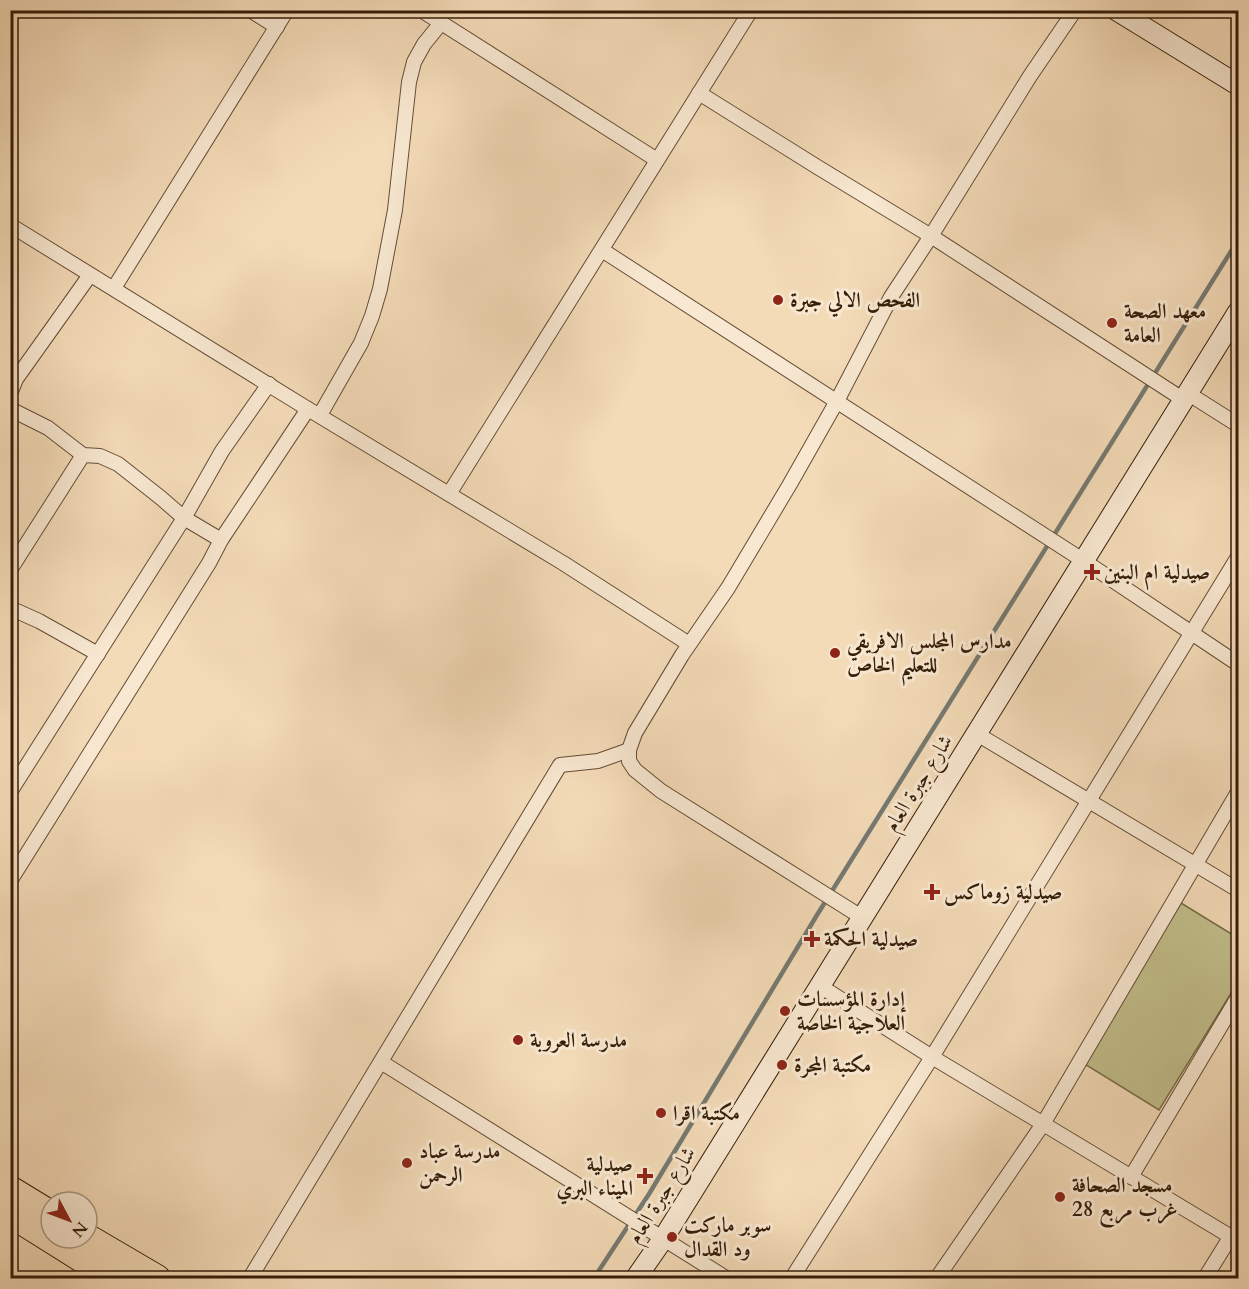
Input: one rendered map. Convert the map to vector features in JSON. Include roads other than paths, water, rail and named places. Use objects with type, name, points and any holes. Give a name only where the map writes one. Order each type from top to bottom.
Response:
[{"type":"highway","points":[[10,1189],[39,1207]]},
{"type":"highway","points":[[10,1214],[112,1278]]},
{"type":"highway","points":[[99,1244],[157,1278]]},
{"type":"main road","points":[[1116,10],[1239,85]]},
{"type":"main road","name":"شارع جبرة العام","points":[[636,1278],[663,1239],[1239,312]]},
{"type":"street","points":[[250,10],[277,27]]},
{"type":"street","points":[[114,288],[287,10]]},
{"type":"street","points":[[421,10],[657,160]]},
{"type":"street","points":[[449,494],[751,10]]},
{"type":"street","points":[[863,918],[661,791],[635,770],[629,761],[629,750],[635,733],[647,712],[739,570],[790,484],[837,401],[891,297],[932,236],[1030,76],[1075,10]]},
{"type":"street","points":[[10,881],[209,563],[221,540],[361,343],[380,289],[395,210],[411,72],[424,44],[441,23]]},
{"type":"street","points":[[699,93],[932,236],[1186,397],[1239,425]]},
{"type":"street","points":[[10,225],[563,562],[689,644]]},
{"type":"street","points":[[602,250],[1084,561],[1239,664]]},
{"type":"street","points":[[10,394],[16,379],[90,275]]},
{"type":"street","points":[[10,792],[184,518],[222,451],[269,384]]},
{"type":"street","points":[[10,409],[48,428],[83,455],[100,456],[118,464],[184,518],[221,540]]},
{"type":"street","points":[[10,570],[83,455]]},
{"type":"street","points":[[792,1278],[932,1057],[1239,557]]},
{"type":"street","points":[[10,608],[39,621],[98,654]]},
{"type":"street","points":[[977,734],[1239,890]]},
{"type":"street","points":[[250,1278],[560,765],[598,761],[629,750]]},
{"type":"street","points":[[937,1278],[1043,1124],[1239,792]]},
{"type":"street","points":[[820,986],[932,1057],[1235,1239],[1205,1278]]},
{"type":"street","points":[[1131,1177],[1239,997]]},
{"type":"street","points":[[381,1062],[726,1278]]},
{"type":"waterway","points":[[594,1278],[649,1194],[817,915],[1238,240]]},
{"type":"place","name":"الفحص الالي جبرة","points":[[778,300]]},
{"type":"place","name":"معهد الصحة العامة","points":[[1112,323]]},
{"type":"place","name":"صيدلية ام البنين","points":[[1092,572]]},
{"type":"place","name":"مدارس المجلس الافريقي للتعليم الخاص","points":[[835,653]]},
{"type":"place","name":"صيدلية زوماكس","points":[[932,892]]},
{"type":"place","name":"صيدلية الحكمة","points":[[812,939]]},
{"type":"place","name":"إدارة المؤسسات العلاجية الخاصة","points":[[785,1011]]},
{"type":"place","name":"مدرسة العروبة","points":[[518,1040]]},
{"type":"place","name":"مكتبة المجرة","points":[[782,1065]]},
{"type":"place","name":"مكتبة اقرا","points":[[661,1113]]},
{"type":"place","name":"مدرسة عباد الرحمن","points":[[407,1163]]},
{"type":"place","name":"صيدلية الميناء البري","points":[[645,1176]]},
{"type":"place","name":"مسجد الصحافة غرب مربع 28","points":[[1060,1197]]},
{"type":"place","name":"سوبر ماركت ود القدال","points":[[672,1237]]}]
